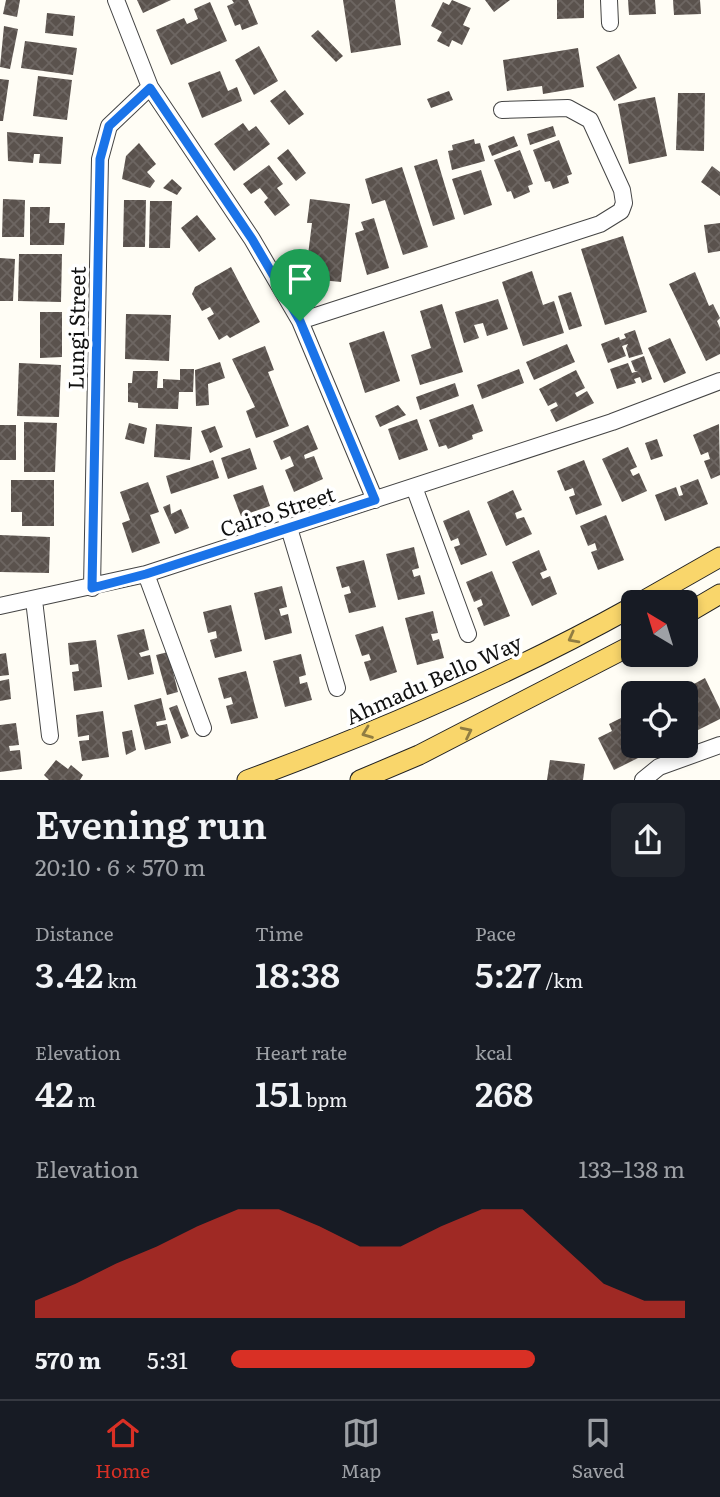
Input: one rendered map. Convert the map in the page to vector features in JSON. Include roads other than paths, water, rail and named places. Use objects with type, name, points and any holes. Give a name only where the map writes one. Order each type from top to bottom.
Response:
[{"type":"main road","points":[[663,590],[720,558]]},
{"type":"main road","points":[[698,607],[720,594]]},
{"type":"main road","name":"Ahmadu Bello Way","points":[[247,779],[396,722],[522,665],[621,613]]},
{"type":"main road","points":[[360,779],[431,750],[621,652]]},
{"type":"street","points":[[116,0],[150,88],[252,239],[300,321],[375,500]]},
{"type":"street","points":[[609,0],[610,23]]},
{"type":"street","name":"Lungi Street","points":[[92,588],[100,159],[109,126],[150,88]]},
{"type":"street","points":[[300,321],[588,228],[611,220],[621,211],[624,203],[622,190],[590,120],[568,108],[502,110]]},
{"type":"street","name":"Cairo Street","points":[[0,606],[92,588],[146,574],[612,422],[720,381]]},
{"type":"street","points":[[414,487],[443,575],[468,634]]},
{"type":"street","points":[[289,528],[337,688]]},
{"type":"street","points":[[146,574],[203,728]]},
{"type":"street","points":[[34,600],[50,736]]},
{"type":"street","points":[[643,779],[659,767],[720,745]]}]
